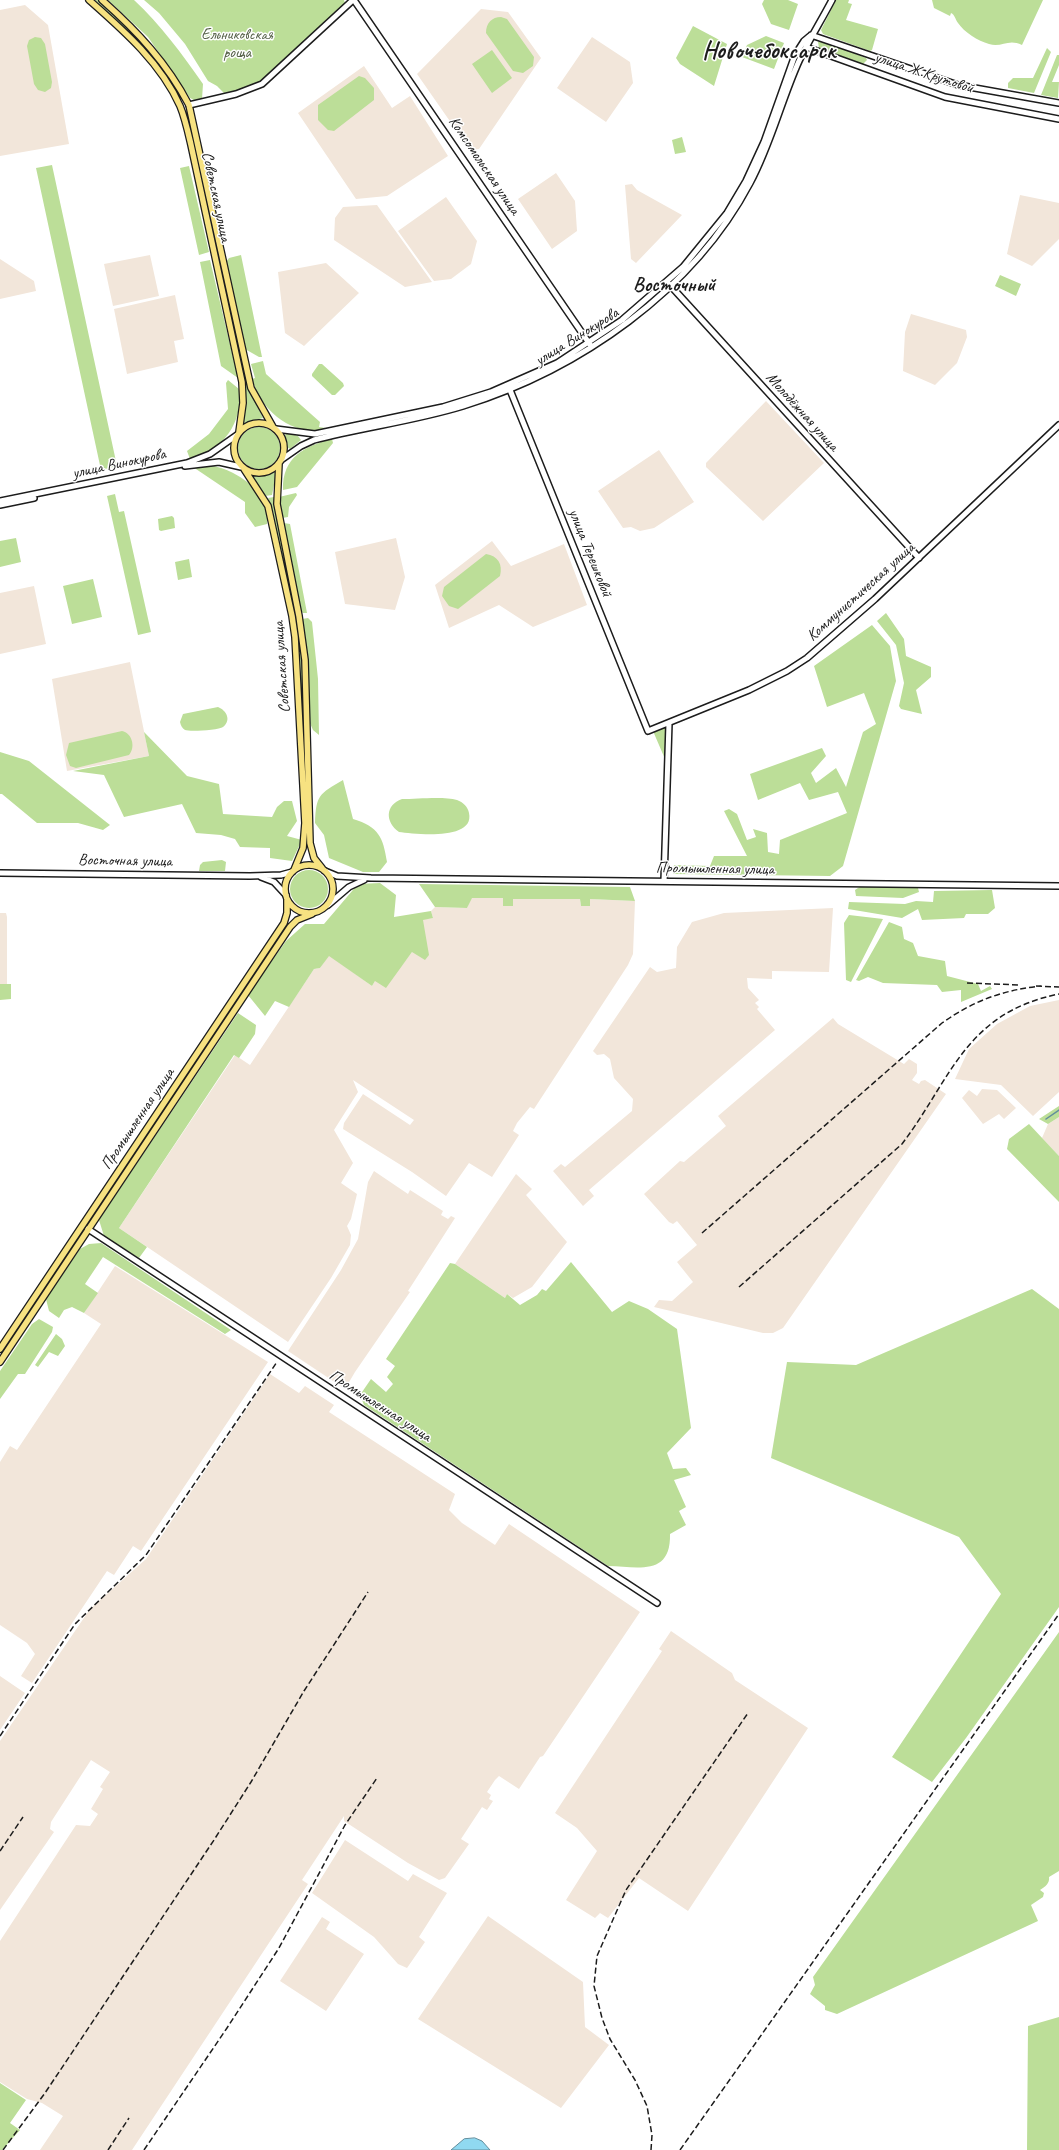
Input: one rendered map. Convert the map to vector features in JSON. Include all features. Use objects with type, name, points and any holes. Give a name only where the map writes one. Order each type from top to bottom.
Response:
[{"type":"main road","name":"Советская улица","points":[[89,0],[141,49],[163,77],[180,107],[191,145],[242,382],[243,403],[238,433]]},
{"type":"main road","name":"Советская улица","points":[[102,0],[146,41],[170,72],[189,105],[248,375],[254,396],[274,428]]},
{"type":"main road","points":[[180,107],[189,105]]},
{"type":"main road","points":[[256,423],[274,428],[284,444],[280,461],[271,471],[261,474],[243,468],[236,459],[233,450],[238,433],[247,426],[256,423]]},
{"type":"main road","name":"Советская улица","points":[[280,461],[276,504],[299,616],[305,660],[307,823],[302,854],[293,871]]},
{"type":"main road","name":"Советская улица","points":[[243,468],[268,506],[292,616],[298,666],[300,750],[307,804]]},
{"type":"main road","name":"Советская улица","points":[[307,823],[312,851],[316,862],[324,870]]},
{"type":"main road","points":[[307,865],[324,870],[331,878],[334,888],[328,905],[320,911],[312,914],[297,910],[287,898],[286,882],[293,871],[307,865]]},
{"type":"main road","name":"Промышленная улица","points":[[0,1349],[284,923],[287,913],[287,898]]},
{"type":"main road","name":"Промышленная улица","points":[[0,1362],[290,927],[297,920],[312,914]]},
{"type":"main road","points":[[230,1004],[236,1008]]},
{"type":"main road","points":[[137,1143],[143,1147]]},
{"type":"main road","points":[[82,1226],[88,1229]]},
{"type":"main road","points":[[29,1306],[35,1310]]},
{"type":"street","points":[[189,105],[236,94],[262,84],[354,0]]},
{"type":"street","name":"Комсомольская улица","points":[[354,0],[590,345]]},
{"type":"street","name":"улица Винокурова","points":[[280,461],[301,446],[314,440],[424,416],[509,387],[590,345],[668,284],[697,258],[718,230],[748,182],[811,36],[832,0]]},
{"type":"street","name":"улица Винокурова","points":[[772,128],[795,55],[804,40],[811,36]]},
{"type":"street","name":"улица Ж.Крутовой","points":[[811,36],[958,85],[1059,103]]},
{"type":"street","name":"улица Ж.Крутовой","points":[[806,47],[945,97],[1059,119]]},
{"type":"street","name":"Молодёжная улица","points":[[668,284],[919,558]]},
{"type":"street","name":"улица Терешковой","points":[[509,387],[648,731]]},
{"type":"street","name":"улица Винокурова","points":[[274,428],[315,434],[328,432],[443,407],[492,394]]},
{"type":"street","name":"Коммунистическая улица","points":[[648,731],[749,690],[798,665],[865,608],[1059,425]]},
{"type":"street","name":"улица Винокурова","points":[[0,505],[193,461],[210,454],[238,433]]},
{"type":"street","name":"улица Винокурова","points":[[0,501],[45,494],[208,463],[219,462],[243,468]]},
{"type":"street","points":[[664,881],[669,723]]},
{"type":"street","name":"Промышленная улица","points":[[324,870],[337,876],[371,878],[1059,886]]},
{"type":"street","name":"Восточная улица","points":[[0,873],[250,876],[282,875],[293,871]]},
{"type":"street","name":"Восточная улица","points":[[250,876],[274,882],[287,898]]},
{"type":"street","name":"Промышленная улица","points":[[328,905],[356,882],[371,878]]},
{"type":"street","name":"Промышленная улица","points":[[88,1229],[658,1603]]},
{"type":"street","points":[[80,1241],[90,1236],[98,1236]]},
{"type":"shaded area","points":[[25,5],[48,25],[69,144],[0,156],[0,10]]},
{"type":"shaded area","points":[[481,9],[508,12],[541,58],[479,149],[470,150],[417,74]]},
{"type":"shaded area","points":[[592,37],[630,62],[633,83],[606,122],[557,88]]},
{"type":"shaded area","points":[[364,66],[392,108],[410,96],[448,156],[387,196],[356,199],[298,113]]},
{"type":"shaded area","points":[[556,173],[575,201],[577,231],[552,249],[518,199]]},
{"type":"shaded area","points":[[632,184],[637,190],[682,215],[636,263],[631,259],[625,185]]},
{"type":"shaded area","points":[[1020,195],[1059,203],[1059,239],[1032,266],[1007,254]]},
{"type":"shaded area","points":[[446,197],[477,241],[471,264],[451,279],[434,281],[398,231]]},
{"type":"shaded area","points":[[377,205],[432,282],[405,287],[334,240],[335,218],[343,207]]},
{"type":"shaded area","points":[[150,255],[159,296],[113,306],[104,264]]},
{"type":"shaded area","points":[[0,259],[34,281],[36,291],[0,299]]},
{"type":"shaded area","points":[[326,263],[359,293],[304,346],[285,333],[278,272]]},
{"type":"shaded area","points":[[175,295],[184,339],[174,341],[178,362],[127,374],[114,309]]},
{"type":"shaded area","points":[[911,314],[966,330],[967,337],[957,363],[935,385],[903,371],[905,332]]},
{"type":"shaded area","points":[[766,401],[824,463],[763,521],[706,467],[706,463]]},
{"type":"shaded area","points":[[659,450],[694,502],[654,528],[640,531],[631,527],[623,528],[598,491]]},
{"type":"shaded area","points":[[396,538],[405,577],[395,610],[345,604],[335,552]]},
{"type":"shaded area","points":[[492,541],[511,566],[564,544],[587,605],[533,627],[499,605],[449,628],[435,585]]},
{"type":"shaded area","points":[[34,586],[46,644],[0,654],[0,593]]},
{"type":"shaded area","points":[[130,662],[149,756],[67,771],[52,679]]},
{"type":"shaded area","points":[[471,898],[503,898],[503,906],[513,906],[513,899],[580,899],[581,906],[590,899],[635,901],[633,954],[628,965],[534,1109],[530,1107],[517,1123],[513,1131],[519,1135],[492,1177],[469,1163],[446,1196],[412,1172],[343,1129],[344,1123],[363,1094],[410,1125],[414,1120],[353,1080],[358,1092],[334,1130],[353,1163],[341,1183],[357,1194],[351,1219],[347,1226],[351,1235],[350,1245],[331,1278],[288,1342],[119,1228],[235,1055],[250,1065],[314,969],[320,968],[329,955],[372,986],[375,981],[402,965],[406,960],[412,952],[423,919],[433,918],[431,911],[435,907],[467,908]]},
{"type":"shaded area","points":[[833,908],[829,972],[772,971],[772,979],[747,978],[748,988],[759,1000],[755,1003],[759,1007],[757,1009],[775,1030],[589,1190],[594,1196],[583,1206],[553,1171],[561,1164],[565,1167],[632,1111],[633,1099],[614,1078],[610,1059],[604,1054],[597,1055],[593,1051],[650,967],[657,972],[676,968],[677,947],[692,922],[724,913]]},
{"type":"shaded area","points":[[0,913],[6,913],[7,917],[7,984],[0,984]]},
{"type":"shaded area","points":[[1059,1000],[1059,1092],[1033,1116],[1001,1085],[955,1079],[969,1049],[997,1024],[1030,1006]]},
{"type":"shaded area","points":[[833,1018],[838,1024],[904,1064],[909,1059],[917,1064],[917,1073],[912,1080],[919,1084],[921,1081],[925,1080],[946,1094],[783,1328],[773,1333],[763,1333],[654,1307],[659,1300],[672,1301],[693,1282],[677,1262],[697,1245],[677,1221],[673,1224],[669,1222],[644,1194],[680,1161],[684,1162],[726,1126],[718,1116]]},
{"type":"shaded area","points":[[982,1089],[997,1090],[1016,1108],[1004,1119],[999,1114],[983,1124],[962,1098],[969,1090],[977,1096]]},
{"type":"shaded area","points":[[1059,1117],[1059,1156],[1042,1138],[1048,1124]]},
{"type":"shaded area","points":[[374,1171],[408,1194],[410,1190],[443,1211],[441,1215],[448,1219],[451,1216],[455,1218],[408,1291],[410,1292],[345,1389],[288,1351],[341,1270],[358,1239],[368,1182]]},
{"type":"shaded area","points":[[516,1174],[532,1189],[526,1195],[567,1242],[532,1287],[513,1298],[507,1294],[505,1298],[455,1264]]},
{"type":"shaded area","points":[[115,1266],[268,1362],[141,1551],[133,1546],[114,1575],[107,1571],[32,1683],[21,1676],[35,1654],[27,1643],[0,1625],[0,1462],[10,1446],[17,1450],[101,1324],[84,1313]]},
{"type":"shaded area","points":[[270,1374],[299,1393],[305,1386],[334,1405],[329,1412],[455,1494],[449,1510],[462,1523],[495,1545],[509,1524],[640,1612],[519,1789],[499,1776],[495,1780],[487,1792],[491,1795],[489,1799],[493,1801],[487,1810],[482,1807],[461,1839],[469,1844],[445,1878],[439,1880],[408,1863],[344,1821],[344,1816],[302,1880],[308,1884],[132,2150],[40,2150],[63,2116],[42,2103],[27,2099],[0,2082],[0,1941],[76,1825],[90,1826],[98,1814],[91,1809],[103,1789],[100,1787],[110,1772],[91,1760],[51,1822],[50,1829],[54,1832],[0,1910],[0,1741],[90,1609],[146,1559]]},
{"type":"shaded area","points":[[671,1631],[732,1673],[735,1680],[808,1728],[688,1911],[639,1878],[608,1918],[600,1913],[595,1918],[566,1900],[597,1851],[577,1828],[555,1813],[662,1651],[659,1649]]},
{"type":"shaded area","points":[[0,1676],[25,1693],[0,1730]]},
{"type":"shaded area","points":[[345,1840],[408,1881],[413,1874],[447,1893],[419,1937],[425,1942],[407,1968],[398,1964],[374,1937],[312,1893]]},
{"type":"shaded area","points":[[488,1916],[583,1982],[585,2027],[609,2045],[561,2108],[418,2019]]},
{"type":"shaded area","points":[[322,1917],[330,1922],[326,1929],[364,1954],[326,2011],[280,1981]]},
{"type":"green space","points":[[95,0],[98,0],[110,11],[143,44],[180,94],[178,95],[140,44]]},
{"type":"green space","points":[[108,0],[134,0],[153,19],[171,40],[203,84],[202,99],[194,100],[190,98],[148,37]]},
{"type":"green space","name":"Ельниковская роща","points":[[144,0],[344,0],[345,3],[265,79],[247,88],[224,93],[217,86],[208,81],[185,44],[159,13]]},
{"type":"green space","points":[[764,0],[788,0],[798,4],[789,30],[771,24],[762,4]]},
{"type":"green space","points":[[836,0],[849,0],[848,3],[852,4],[846,20],[878,29],[872,50],[870,51],[823,34],[821,30]]},
{"type":"green space","points":[[932,0],[1043,0],[1022,45],[1013,42],[994,45],[980,41],[972,36],[964,30],[951,13],[950,16],[934,8]]},
{"type":"green space","points":[[501,17],[507,19],[534,57],[533,66],[523,73],[513,71],[486,33],[487,26],[490,21]]},
{"type":"green space","points":[[693,26],[727,44],[714,86],[680,64],[676,58]]},
{"type":"green space","points":[[766,36],[784,43],[774,69],[742,57],[747,45]]},
{"type":"green space","points":[[35,37],[41,38],[45,44],[52,82],[51,88],[45,92],[38,90],[34,84],[27,46],[29,40]]},
{"type":"green space","points":[[822,41],[866,58],[867,60],[863,64],[819,48],[818,42]]},
{"type":"green space","points":[[1047,48],[1051,52],[1034,93],[1008,88],[1008,83],[1013,78],[1033,78]]},
{"type":"green space","points":[[492,50],[512,78],[492,93],[472,64]]},
{"type":"green space","points":[[1057,55],[1059,55],[1059,65],[1052,82],[1059,82],[1058,98],[1041,95]]},
{"type":"green space","points":[[359,76],[365,78],[374,88],[374,100],[334,131],[328,130],[318,120],[318,105]]},
{"type":"green space","points":[[682,137],[686,152],[675,154],[672,140]]},
{"type":"green space","points":[[52,165],[117,466],[101,470],[36,168]]},
{"type":"green space","points":[[189,166],[209,252],[199,255],[180,168]]},
{"type":"green space","points":[[241,255],[262,357],[259,357],[245,349],[226,262],[229,258]]},
{"type":"green space","points":[[210,260],[238,378],[221,366],[200,262]]},
{"type":"green space","points":[[1000,275],[1021,284],[1016,296],[995,286]]},
{"type":"green space","points":[[226,284],[248,387],[263,418],[244,423],[242,422],[246,387],[224,285]]},
{"type":"green space","points":[[263,361],[266,374],[320,422],[319,427],[326,428],[327,431],[314,431],[290,425],[271,411],[263,402],[252,379],[255,378],[251,364]]},
{"type":"green space","points":[[319,364],[322,364],[343,383],[344,386],[335,395],[332,395],[312,376]]},
{"type":"green space","points":[[228,380],[239,389],[240,401],[234,424],[228,434],[212,450],[190,459],[187,451],[209,434],[228,409],[226,383]]},
{"type":"green space","points":[[255,427],[263,427],[274,433],[280,444],[280,452],[274,463],[263,469],[255,469],[244,463],[238,452],[238,444],[244,433]]},
{"type":"green space","points":[[287,433],[298,436],[301,440],[290,449],[287,447],[284,436]]},
{"type":"green space","points":[[332,439],[333,443],[297,487],[283,490],[286,469],[291,461],[297,455],[313,445]]},
{"type":"green space","points":[[209,465],[219,467],[241,477],[259,493],[265,502],[268,513],[267,524],[255,527],[245,513],[245,502],[193,467]]},
{"type":"green space","points":[[274,472],[276,475],[272,495],[265,496],[253,478],[255,475],[268,475]]},
{"type":"green space","points":[[296,493],[297,495],[289,507],[288,517],[282,518],[280,515],[279,497]]},
{"type":"green space","points":[[115,494],[119,512],[124,511],[151,632],[138,635],[107,496]]},
{"type":"green space","points":[[274,497],[275,511],[296,613],[293,613],[273,511],[268,498]]},
{"type":"green space","points":[[172,516],[174,518],[175,528],[161,531],[159,530],[158,519]]},
{"type":"green space","points":[[284,523],[290,524],[307,613],[303,613],[300,610],[282,526]]},
{"type":"green space","points":[[16,538],[21,562],[0,567],[0,541]]},
{"type":"green space","points":[[486,554],[499,561],[501,568],[500,576],[458,609],[449,606],[442,596],[444,587]]},
{"type":"green space","points":[[189,559],[192,577],[178,580],[175,562]]},
{"type":"green space","points":[[93,579],[102,617],[72,624],[63,586]]},
{"type":"green space","points":[[886,613],[904,639],[906,656],[931,667],[931,677],[916,690],[922,714],[901,709],[899,706],[904,683],[896,645],[877,621]]},
{"type":"green space","points":[[308,618],[312,622],[318,679],[319,735],[313,730],[309,721],[302,619]]},
{"type":"green space","points":[[297,619],[302,660],[305,753],[303,753],[300,660],[295,620]]},
{"type":"green space","points":[[872,625],[890,646],[896,681],[843,866],[830,876],[673,874],[674,865],[710,866],[714,856],[747,856],[724,811],[729,809],[737,814],[747,840],[756,837],[753,829],[767,833],[768,852],[779,854],[780,840],[847,813],[838,792],[809,800],[800,783],[758,800],[750,774],[822,748],[826,756],[811,773],[816,783],[836,768],[846,787],[863,732],[876,724],[864,693],[827,707],[814,666]]},
{"type":"green space","points":[[218,707],[223,710],[227,716],[226,724],[223,727],[211,730],[192,731],[185,730],[182,727],[180,722],[183,714]]},
{"type":"green space","points":[[667,726],[665,759],[653,731]]},
{"type":"green space","points":[[122,731],[128,734],[132,741],[132,748],[129,755],[76,768],[70,766],[66,755],[69,743]]},
{"type":"green space","points":[[144,732],[187,776],[219,784],[223,814],[272,817],[277,807],[284,801],[292,801],[297,821],[287,836],[302,840],[292,861],[270,858],[270,848],[240,847],[235,839],[221,835],[196,833],[182,804],[124,817],[104,775],[73,771],[149,756]]},
{"type":"green space","points":[[0,752],[29,761],[110,825],[103,830],[78,823],[37,823],[2,794],[0,794]]},
{"type":"green space","points":[[343,780],[353,819],[362,822],[374,830],[378,834],[384,846],[387,862],[379,872],[363,872],[329,858],[324,835],[315,823],[316,806],[320,796]]},
{"type":"green space","points":[[438,798],[457,800],[463,803],[468,809],[468,822],[463,828],[454,832],[442,834],[399,832],[391,823],[389,814],[392,805],[402,799]]},
{"type":"green space","points":[[222,860],[226,862],[225,871],[199,871],[200,865],[203,862]]},
{"type":"green space","points":[[305,870],[313,870],[323,875],[327,882],[327,896],[323,903],[313,908],[305,908],[295,903],[293,900],[290,893],[290,885],[295,875],[298,873]]},
{"type":"green space","points":[[380,883],[396,895],[394,917],[431,911],[433,918],[423,920],[429,955],[425,960],[412,952],[386,988],[375,981],[372,986],[329,956],[320,968],[314,969],[289,1007],[275,1001],[265,1016],[248,995],[286,941],[305,924],[324,924],[358,884]]},
{"type":"green space","points":[[419,884],[630,887],[635,901],[590,899],[590,906],[581,906],[580,899],[513,899],[513,906],[503,906],[503,898],[472,898],[467,908],[435,907]]},
{"type":"green space","points":[[861,886],[918,888],[919,892],[903,898],[856,896],[855,890]]},
{"type":"green space","points":[[992,890],[995,908],[988,914],[966,914],[964,918],[922,920],[918,909],[902,918],[848,909],[849,902],[905,904],[916,901],[933,902],[934,891]]},
{"type":"green space","points":[[849,915],[883,919],[851,982],[846,980],[844,923]]},
{"type":"green space","points":[[889,922],[902,927],[904,939],[913,943],[918,956],[945,961],[947,976],[978,984],[981,991],[990,986],[992,989],[961,1002],[961,990],[942,992],[937,985],[883,983],[868,977],[859,981],[856,980]]},
{"type":"green space","points":[[0,984],[11,984],[11,999],[0,1000]]},
{"type":"green space","points":[[229,1009],[231,1010],[142,1143],[141,1142]]},
{"type":"green space","points":[[238,1013],[256,1025],[255,1034],[239,1058],[234,1055],[119,1228],[147,1247],[139,1258],[104,1236],[99,1220]]},
{"type":"green space","points":[[1059,1106],[1059,1117],[1048,1124],[1039,1119]]},
{"type":"green space","points":[[1029,1124],[1059,1156],[1059,1202],[1007,1149],[1009,1139]]},
{"type":"green space","points":[[101,1243],[231,1330],[225,1334],[103,1257],[85,1284],[98,1293],[84,1313],[72,1307],[64,1310],[59,1318],[49,1311],[46,1299],[80,1249],[89,1244]]},
{"type":"green space","points":[[571,1262],[612,1312],[629,1301],[648,1309],[677,1329],[691,1428],[667,1453],[673,1469],[686,1468],[691,1475],[674,1480],[686,1507],[679,1511],[686,1525],[670,1534],[669,1547],[665,1557],[659,1563],[651,1566],[608,1566],[364,1405],[360,1395],[371,1379],[386,1392],[393,1384],[387,1377],[395,1366],[386,1359],[450,1263],[455,1264],[505,1298],[507,1294],[520,1305],[537,1295],[542,1289],[546,1291]]},
{"type":"green space","points":[[1032,1289],[1059,1309],[1059,1607],[966,1738],[932,1782],[892,1757],[1001,1594],[959,1537],[771,1458],[787,1362],[856,1365]]},
{"type":"green space","points":[[39,1319],[53,1327],[52,1332],[25,1374],[18,1374],[0,1399],[0,1371],[32,1324]]},
{"type":"green space","points":[[56,1334],[62,1339],[65,1346],[58,1356],[49,1352],[38,1367],[35,1365]]},
{"type":"green space","points":[[1059,1632],[1059,1871],[1049,1877],[1048,1883],[1040,1890],[1044,1893],[1043,1897],[1031,1905],[1038,1921],[837,2014],[825,2010],[825,2006],[810,1994],[815,1985],[813,1977]]},
{"type":"green space","points":[[1059,2017],[1059,2150],[1027,2150],[1028,2026]]},
{"type":"green space","points":[[0,2083],[26,2100],[10,2123],[20,2130],[2,2150],[0,2150]]},
{"type":"water","points":[[475,2138],[482,2141],[490,2150],[451,2150],[464,2139]]},
{"type":"waterway","points":[[1046,1119],[1059,1110]]},
{"type":"railway","points":[[967,983],[1020,985]]},
{"type":"railway","points":[[1036,986],[1059,987]]},
{"type":"railway","points":[[702,1233],[942,1023],[965,1008],[989,998],[1014,990],[1041,986]]},
{"type":"railway","points":[[739,1287],[902,1144],[964,1051],[981,1032],[1002,1016],[1027,1003],[1059,994]]},
{"type":"railway","points":[[0,1736],[75,1624],[146,1555],[277,1362]]},
{"type":"railway","points":[[3,2150],[45,2093],[214,1840],[251,1782],[304,1691],[368,1592]]},
{"type":"railway","points":[[680,2150],[1059,1614]]},
{"type":"railway","points":[[651,2150],[652,2135],[647,2106],[635,2080],[610,2039],[602,2018],[594,1986],[597,1956],[626,1890],[748,1713]]},
{"type":"railway","points":[[144,2150],[227,2028],[279,1948],[345,1825],[377,1778]]},
{"type":"railway","points":[[0,1851],[23,1817]]},
{"type":"railway","points":[[108,2150],[129,2118]]},
{"type":"district","name":"Новочебоксарск","points":[[769,52]]},
{"type":"district","name":"Восточный","points":[[674,286]]}]
